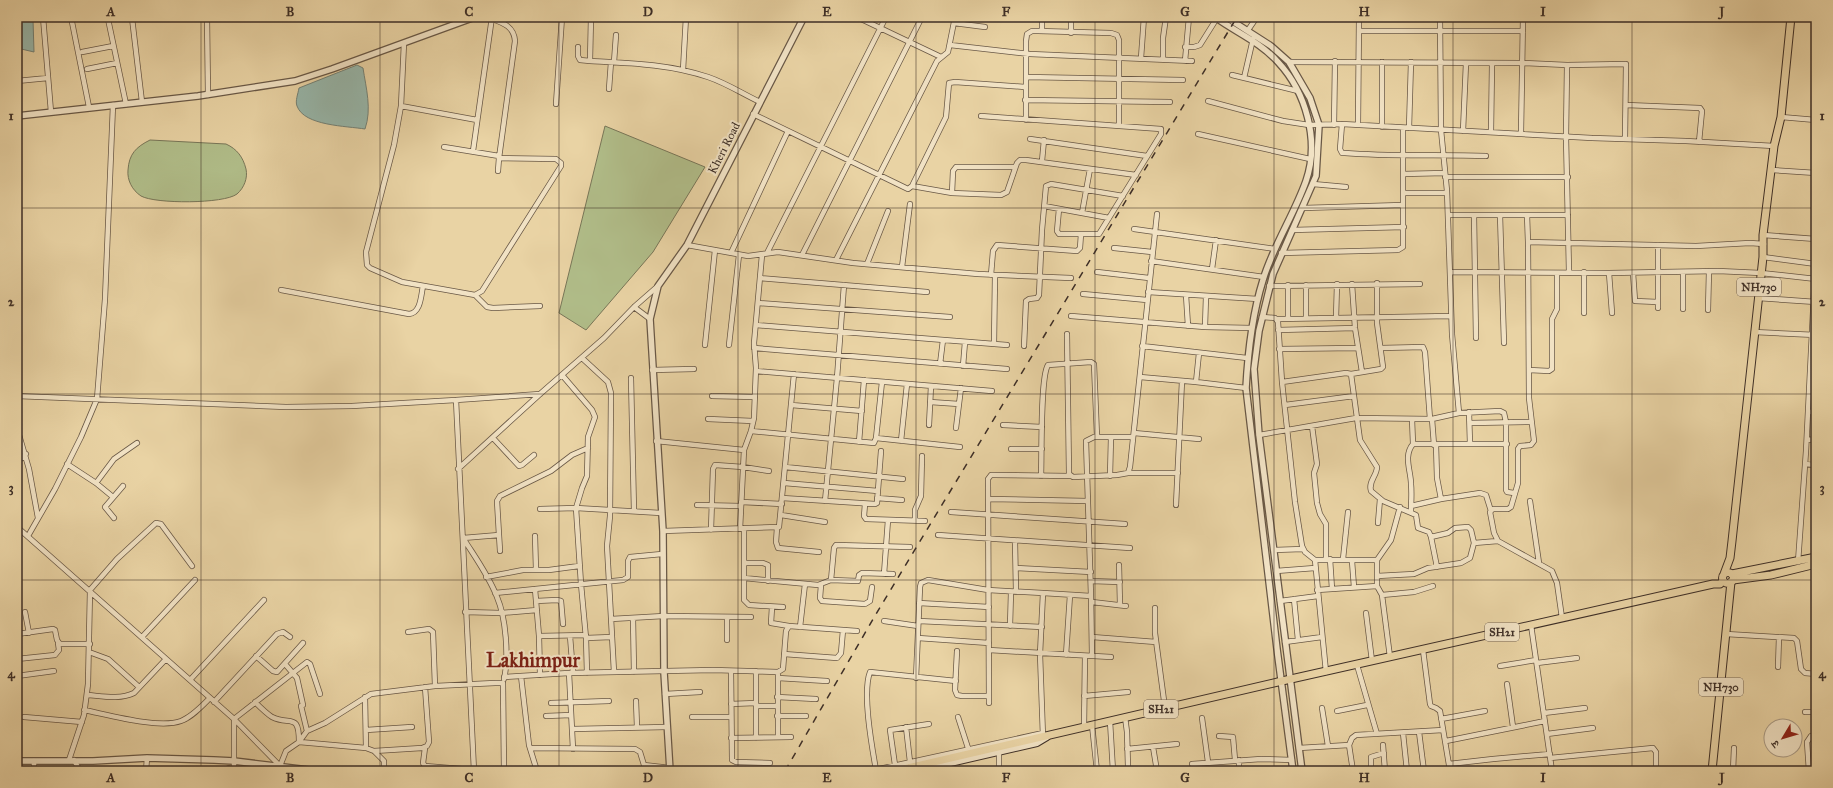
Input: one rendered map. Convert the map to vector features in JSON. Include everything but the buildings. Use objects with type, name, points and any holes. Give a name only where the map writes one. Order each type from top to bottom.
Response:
[{"type":"main road","name":"NH730","points":[[1712,771],[1729,603],[1728,578],[1763,257],[1763,234],[1774,146],[1781,117],[1791,17]]},
{"type":"main road","name":"SH21","points":[[1798,565],[1816,558]]},
{"type":"main road","name":"SH21","points":[[895,768],[1044,736],[1713,584],[1720,584],[1728,578],[1798,565],[1816,564]]},
{"type":"main road","points":[[916,771],[1037,743],[1044,736]]},
{"type":"street","points":[[43,17],[51,112]]},
{"type":"street","points":[[75,17],[89,107]]},
{"type":"street","points":[[126,104],[108,18],[152,17]]},
{"type":"street","points":[[207,17],[208,95]]},
{"type":"street","points":[[17,116],[208,95],[294,81],[475,17]]},
{"type":"street","points":[[556,104],[562,17]]},
{"type":"street","points":[[590,61],[591,17]]},
{"type":"street","points":[[682,70],[686,17]]},
{"type":"street","name":"Kheri Road","points":[[658,286],[687,245],[804,17]]},
{"type":"street","points":[[857,17],[941,57]]},
{"type":"street","points":[[783,607],[746,604],[744,600],[741,504],[744,450],[753,421],[756,371],[754,348],[760,278],[765,254],[886,17]]},
{"type":"street","points":[[802,255],[922,17]]},
{"type":"street","points":[[836,260],[937,61],[947,54],[955,17]]},
{"type":"street","points":[[1042,17],[1042,32]]},
{"type":"street","points":[[1071,17],[1071,33]]},
{"type":"street","points":[[1141,58],[1144,17]]},
{"type":"street","points":[[1163,59],[1163,38],[1166,17]]},
{"type":"street","points":[[1185,61],[1185,47],[1189,17]]},
{"type":"street","points":[[1226,17],[1271,46],[1289,62],[1310,98],[1315,125],[1317,165],[1313,184],[1281,253],[1269,286],[1262,317],[1254,369],[1259,435],[1285,642],[1293,771]]},
{"type":"street","points":[[1248,30],[1257,17]]},
{"type":"street","points":[[1358,125],[1360,17]]},
{"type":"street","points":[[1440,17],[1441,130],[1447,193],[1451,316],[1459,413]]},
{"type":"street","points":[[1521,133],[1523,17]]},
{"type":"street","points":[[132,18],[142,102]]},
{"type":"street","points":[[473,151],[492,18],[508,26],[514,35],[515,41],[498,171]]},
{"type":"street","points":[[1185,47],[1194,48],[1200,45],[1216,18],[1253,39],[1279,63],[1298,91],[1306,112],[1315,125],[1307,179],[1275,249],[1264,277],[1258,299],[1247,358],[1246,388],[1287,680],[1302,771]]},
{"type":"street","points":[[954,23],[985,27]]},
{"type":"street","points":[[1026,120],[1025,87],[1027,34],[1032,31],[1115,34],[1119,40],[1119,125]]},
{"type":"street","points":[[1359,31],[1523,31]]},
{"type":"street","points":[[609,89],[616,35]]},
{"type":"street","points":[[1244,78],[1253,39]]},
{"type":"street","points":[[404,43],[401,106],[394,145],[366,259],[367,264],[370,268],[402,282],[475,296],[487,307],[540,306]]},
{"type":"street","points":[[950,45],[1026,53],[1192,61]]},
{"type":"street","points":[[82,52],[114,46]]},
{"type":"street","points":[[578,47],[578,56],[580,60],[652,65],[682,70],[708,77],[760,102]]},
{"type":"street","points":[[1334,125],[1335,61]]},
{"type":"street","points":[[1289,62],[1359,61],[1567,65],[1626,64],[1625,139]]},
{"type":"street","points":[[1382,62],[1382,127]]},
{"type":"street","points":[[1409,128],[1411,62]]},
{"type":"street","points":[[87,69],[117,63]]},
{"type":"street","points":[[1463,130],[1466,63]]},
{"type":"street","points":[[1491,132],[1492,64]]},
{"type":"street","points":[[1567,65],[1566,137],[1569,272]]},
{"type":"street","points":[[1232,75],[1298,91]]},
{"type":"street","points":[[1026,76],[1183,80]]},
{"type":"street","points":[[17,81],[48,78]]},
{"type":"street","points":[[753,114],[908,189],[912,186],[946,117],[949,83],[955,82],[1025,87]]},
{"type":"street","points":[[1025,100],[1170,102]]},
{"type":"street","points":[[1208,101],[1283,121],[1315,125],[1342,124],[1521,133],[1566,137],[1774,146]]},
{"type":"street","points":[[28,536],[81,437],[97,399],[104,299],[113,105]]},
{"type":"street","points":[[1626,105],[1700,108],[1702,111],[1699,142]]},
{"type":"street","points":[[401,106],[477,120]]},
{"type":"street","points":[[981,116],[1161,129],[1161,134],[1099,234],[1062,235],[1058,232],[1060,209]]},
{"type":"street","points":[[1781,117],[1816,120]]},
{"type":"street","points":[[1342,124],[1340,149],[1342,153],[1374,155],[1444,154],[1486,156]]},
{"type":"street","points":[[1281,253],[1398,250],[1403,247],[1403,128]]},
{"type":"street","points":[[731,253],[788,131]]},
{"type":"street","points":[[1198,134],[1310,159]]},
{"type":"street","points":[[1030,138],[1147,156]]},
{"type":"street","points":[[1042,161],[1044,140]]},
{"type":"street","points":[[444,147],[473,151],[499,157],[560,160],[561,166],[482,291],[475,296]]},
{"type":"street","points":[[912,186],[952,193],[993,196],[1005,194],[1009,189],[1014,166],[1020,160],[1042,161],[1136,175]]},
{"type":"street","points":[[952,193],[953,171],[955,168],[1014,166]]},
{"type":"street","points":[[1082,213],[1090,169]]},
{"type":"street","points":[[1772,170],[1816,173]]},
{"type":"street","points":[[1403,174],[1568,177]]},
{"type":"street","points":[[1024,346],[1026,301],[1038,297],[1045,188],[1049,184],[1123,196]]},
{"type":"street","points":[[1313,184],[1346,186]]},
{"type":"street","points":[[1403,193],[1447,193]]},
{"type":"street","points":[[902,267],[910,204]]},
{"type":"street","points":[[1303,208],[1403,205]]},
{"type":"street","points":[[1044,206],[1109,218]]},
{"type":"street","points":[[867,264],[888,211]]},
{"type":"street","points":[[1128,473],[1134,435],[1142,346],[1157,214]]},
{"type":"street","points":[[1448,215],[1568,215]]},
{"type":"street","points":[[1474,215],[1476,338]]},
{"type":"street","points":[[1491,511],[1510,508],[1518,483],[1518,448],[1520,446],[1531,445],[1534,442],[1531,422],[1529,370],[1529,272],[1527,215]]},
{"type":"street","points":[[1500,216],[1504,343]]},
{"type":"street","points":[[1292,230],[1404,227]]},
{"type":"street","points":[[1134,229],[1275,249]]},
{"type":"street","points":[[994,344],[993,251],[997,245],[1077,251],[1080,248],[1081,234]]},
{"type":"street","points":[[1763,234],[1816,239]]},
{"type":"street","points":[[1212,269],[1216,240]]},
{"type":"street","points":[[1528,242],[1696,246],[1750,243],[1764,244]]},
{"type":"street","points":[[687,245],[754,257],[778,252],[867,264],[993,275],[1071,278]]},
{"type":"street","points":[[1658,245],[1658,308]]},
{"type":"street","points":[[1114,248],[1152,252]]},
{"type":"street","points":[[705,344],[715,250]]},
{"type":"street","points":[[1798,565],[1814,335],[1816,252]]},
{"type":"street","points":[[729,345],[739,255]]},
{"type":"street","points":[[1763,257],[1816,264]]},
{"type":"street","points":[[1151,261],[1264,277]]},
{"type":"street","points":[[1450,272],[1501,271],[1633,273],[1709,271],[1761,273],[1815,279]]},
{"type":"street","points":[[1708,310],[1709,271]]},
{"type":"street","points":[[1097,272],[1150,278]]},
{"type":"street","points":[[1584,272],[1584,313]]},
{"type":"street","points":[[1683,272],[1683,309]]},
{"type":"street","points":[[1529,370],[1549,371],[1552,369],[1552,319],[1557,309],[1557,273]]},
{"type":"street","points":[[1609,273],[1612,313]]},
{"type":"street","points":[[1633,273],[1635,301],[1658,302]]},
{"type":"street","points":[[760,278],[927,292]]},
{"type":"street","points":[[1269,286],[1377,283],[1420,284]]},
{"type":"street","points":[[1282,382],[1346,373],[1351,374],[1382,368],[1377,318],[1377,283]]},
{"type":"street","points":[[1336,318],[1337,284]]},
{"type":"street","points":[[1352,284],[1357,348],[1362,372]]},
{"type":"street","points":[[825,501],[839,356],[844,285]]},
{"type":"street","points":[[1288,285],[1288,319]]},
{"type":"street","points":[[1306,285],[1306,318]]},
{"type":"street","points":[[281,290],[413,314],[418,310],[423,286]]},
{"type":"street","points":[[458,469],[604,338],[634,307],[658,286]]},
{"type":"street","points":[[530,748],[634,749],[640,752],[644,766],[670,770],[664,672],[663,530],[656,441],[650,319],[658,286]]},
{"type":"street","points":[[1148,292],[1258,299]]},
{"type":"street","points":[[1083,294],[1147,300]]},
{"type":"street","points":[[1186,295],[1188,326]]},
{"type":"street","points":[[1205,327],[1206,296]]},
{"type":"street","points":[[1758,298],[1815,302]]},
{"type":"street","points":[[758,302],[950,317]]},
{"type":"street","points":[[634,307],[650,319]]},
{"type":"street","points":[[1071,316],[1188,326],[1252,328]]},
{"type":"street","points":[[1262,317],[1277,319],[1354,319],[1451,316]]},
{"type":"street","points":[[1277,319],[1295,502],[1303,549],[1315,560],[1377,560]]},
{"type":"street","points":[[756,325],[1007,345]]},
{"type":"street","points":[[1278,330],[1355,328]]},
{"type":"street","points":[[1754,332],[1814,335]]},
{"type":"street","points":[[1067,334],[1068,471],[1070,476]]},
{"type":"street","points":[[940,364],[943,340]]},
{"type":"street","points":[[963,366],[966,342]]},
{"type":"street","points":[[1142,346],[1247,358]]},
{"type":"street","points":[[1381,348],[1423,347],[1425,352],[1440,499]]},
{"type":"street","points":[[754,348],[1007,369]]},
{"type":"street","points":[[1279,349],[1357,348]]},
{"type":"street","points":[[1196,382],[1199,353]]},
{"type":"street","points":[[582,358],[608,382],[610,387],[610,510],[606,541],[614,672]]},
{"type":"street","points":[[1041,476],[1042,427],[1047,367],[1050,364],[1091,362],[1094,364],[1097,437]]},
{"type":"street","points":[[652,370],[694,369]]},
{"type":"street","points":[[756,371],[992,390]]},
{"type":"street","points":[[794,374],[780,526],[777,528],[776,544],[778,548],[819,552]]},
{"type":"street","points":[[1351,374],[1356,418],[1361,444],[1377,467],[1377,472],[1371,482],[1370,489],[1380,498],[1411,512],[1416,516],[1418,528],[1426,530],[1431,537],[1437,567]]},
{"type":"street","points":[[562,375],[594,414],[594,420],[588,437],[587,476],[576,508],[579,566],[586,636],[587,673]]},
{"type":"street","points":[[1140,377],[1246,388]]},
{"type":"street","points":[[631,378],[634,511]]},
{"type":"street","points":[[859,442],[864,380]]},
{"type":"street","points":[[1176,505],[1178,436],[1182,381]]},
{"type":"street","points":[[751,431],[859,442],[874,442],[876,438],[882,382]]},
{"type":"street","points":[[901,441],[907,384]]},
{"type":"street","points":[[1810,386],[1816,385]]},
{"type":"street","points":[[929,425],[931,386]]},
{"type":"street","points":[[956,428],[961,388]]},
{"type":"street","points":[[17,396],[286,407],[352,406],[540,394]]},
{"type":"street","points":[[712,396],[755,397]]},
{"type":"street","points":[[1285,405],[1354,396]]},
{"type":"street","points":[[425,687],[429,742],[425,748],[423,763],[425,766],[474,770],[465,612],[464,538],[458,469],[456,400]]},
{"type":"street","points":[[930,402],[959,404]]},
{"type":"street","points":[[791,405],[862,411]]},
{"type":"street","points":[[1259,435],[1356,418],[1412,420],[1431,419],[1459,413],[1502,411],[1506,422],[1506,490],[1507,492],[1514,493]]},
{"type":"street","points":[[1469,412],[1470,444]]},
{"type":"street","points":[[1808,412],[1816,412]]},
{"type":"street","points":[[708,419],[753,421]]},
{"type":"street","points":[[1411,512],[1411,482],[1408,465],[1410,450],[1413,444],[1412,420]]},
{"type":"street","points":[[1470,423],[1531,422]]},
{"type":"street","points":[[1003,425],[1042,427]]},
{"type":"street","points":[[1312,426],[1317,464],[1314,473],[1317,503],[1320,514],[1326,524],[1328,559],[1332,589]]},
{"type":"street","points":[[17,428],[26,454],[38,518]]},
{"type":"street","points":[[1092,656],[1092,602],[1086,440],[1097,437],[1134,435],[1178,436],[1198,439]]},
{"type":"street","points":[[1110,476],[1111,437]]},
{"type":"street","points":[[493,438],[519,466],[534,455]]},
{"type":"street","points":[[876,438],[960,447]]},
{"type":"street","points":[[1807,440],[1816,439]]},
{"type":"street","points":[[656,441],[744,450]]},
{"type":"street","points":[[96,483],[114,459],[137,443]]},
{"type":"street","points":[[1413,444],[1507,444]]},
{"type":"street","points":[[500,550],[497,501],[500,496],[551,471],[572,455],[588,448]]},
{"type":"street","points":[[1011,448],[1042,449]]},
{"type":"street","points":[[782,498],[874,504],[877,498],[880,476],[881,451]]},
{"type":"street","points":[[17,462],[26,454]]},
{"type":"street","points":[[915,520],[915,510],[921,496],[922,456]]},
{"type":"street","points":[[67,464],[96,483],[112,497]]},
{"type":"street","points":[[1806,464],[1816,465]]},
{"type":"street","points":[[712,530],[714,467],[717,465],[769,471]]},
{"type":"street","points":[[785,467],[903,479]]},
{"type":"street","points":[[989,704],[988,479],[991,476],[1110,476],[1128,473],[1178,473]]},
{"type":"street","points":[[784,484],[878,491]]},
{"type":"street","points":[[114,518],[105,507],[123,486]]},
{"type":"street","points":[[1411,506],[1440,499],[1484,494],[1487,498],[1491,511],[1494,533],[1498,541]]},
{"type":"street","points":[[877,498],[902,500]]},
{"type":"street","points":[[1378,523],[1380,498]]},
{"type":"street","points":[[988,499],[1088,500]]},
{"type":"street","points":[[1530,501],[1539,563]]},
{"type":"street","points":[[697,505],[782,504]]},
{"type":"street","points":[[865,504],[864,516],[866,519],[925,521]]},
{"type":"street","points":[[1390,657],[1382,595],[1376,586],[1377,560],[1391,540],[1400,507]]},
{"type":"street","points":[[540,509],[576,508],[661,513]]},
{"type":"street","points":[[950,512],[1125,524]]},
{"type":"street","points":[[1343,559],[1348,512]]},
{"type":"street","points":[[781,515],[826,522]]},
{"type":"street","points":[[884,574],[888,520]]},
{"type":"street","points":[[72,760],[87,695],[90,644],[90,590],[117,559],[156,523],[161,524],[192,566]]},
{"type":"street","points":[[17,527],[234,719],[280,766]]},
{"type":"street","points":[[1377,576],[1414,574],[1469,560],[1474,543],[1471,530],[1468,527],[1455,528],[1448,533],[1431,537]]},
{"type":"street","points":[[663,530],[777,528]]},
{"type":"street","points":[[464,538],[499,535]]},
{"type":"street","points":[[535,536],[536,570]]},
{"type":"street","points":[[938,536],[1130,548]]},
{"type":"street","points":[[464,538],[495,593],[501,613],[507,652],[503,683],[504,771]]},
{"type":"street","points":[[1010,626],[1016,568],[1015,541]]},
{"type":"street","points":[[1474,543],[1498,541],[1550,569],[1554,574],[1562,618]]},
{"type":"street","points":[[831,580],[834,548],[836,545],[910,547]]},
{"type":"street","points":[[1274,550],[1303,549]]},
{"type":"street","points":[[495,593],[626,579],[628,577],[628,561],[630,557],[662,554]]},
{"type":"street","points":[[1315,560],[1326,672]]},
{"type":"street","points":[[1352,561],[1354,587]]},
{"type":"street","points":[[744,563],[763,563],[768,565],[768,581]]},
{"type":"street","points":[[1092,602],[1123,606],[1119,565]]},
{"type":"street","points":[[486,577],[516,570],[549,570],[579,566]]},
{"type":"street","points":[[1016,568],[1091,572]]},
{"type":"street","points":[[1276,571],[1315,568]]},
{"type":"street","points":[[744,578],[821,585],[831,580],[856,582],[858,581],[859,575],[862,573],[893,574]]},
{"type":"street","points":[[142,637],[195,580]]},
{"type":"street","points":[[916,678],[920,587],[921,583],[926,580],[988,590],[1091,596]]},
{"type":"street","points":[[1091,581],[1120,582]]},
{"type":"street","points":[[800,627],[805,584]]},
{"type":"street","points":[[821,585],[820,598],[822,601],[865,604],[870,601],[872,587]]},
{"type":"street","points":[[1317,590],[1376,586]]},
{"type":"street","points":[[1382,595],[1414,592],[1433,586]]},
{"type":"street","points":[[535,589],[539,636],[540,675]]},
{"type":"street","points":[[870,771],[895,768],[910,762],[968,748],[1044,736],[1040,654],[1043,593]]},
{"type":"street","points":[[1066,655],[1070,595]]},
{"type":"street","points":[[1280,601],[1318,596]]},
{"type":"street","points":[[1294,599],[1298,640]]},
{"type":"street","points":[[190,680],[264,600]]},
{"type":"street","points":[[536,601],[561,601],[563,624]]},
{"type":"street","points":[[919,603],[989,607]]},
{"type":"street","points":[[772,607],[771,623],[789,626],[857,631]]},
{"type":"street","points":[[1155,608],[1156,642],[1165,708]]},
{"type":"street","points":[[465,612],[501,613],[537,610]]},
{"type":"street","points":[[25,612],[28,633]]},
{"type":"street","points":[[1366,613],[1372,662]]},
{"type":"street","points":[[611,619],[664,616],[751,617]]},
{"type":"street","points":[[727,617],[727,640]]},
{"type":"street","points":[[633,618],[634,672]]},
{"type":"street","points":[[884,621],[918,624],[989,625],[1042,628]]},
{"type":"street","points":[[1531,625],[1552,771]]},
{"type":"street","points":[[504,677],[614,672],[778,672],[783,669],[786,631],[789,626]]},
{"type":"street","points":[[17,634],[53,629],[56,632],[59,650],[55,654],[17,659]]},
{"type":"street","points":[[408,632],[429,629],[433,632],[435,686]]},
{"type":"street","points":[[784,654],[837,658],[841,653],[843,630]]},
{"type":"street","points":[[84,710],[160,723],[173,722],[190,716],[212,700],[277,634],[282,632],[290,637]]},
{"type":"street","points":[[1726,634],[1792,637],[1796,639],[1801,669],[1805,673],[1816,674]]},
{"type":"street","points":[[539,636],[612,637]]},
{"type":"street","points":[[570,636],[573,749]]},
{"type":"street","points":[[1092,637],[1156,642]]},
{"type":"street","points":[[1285,642],[1322,637]]},
{"type":"street","points":[[1778,667],[1779,637]]},
{"type":"street","points":[[918,638],[989,643]]},
{"type":"street","points":[[58,643],[63,645],[90,644]]},
{"type":"street","points":[[256,656],[275,672],[285,664],[303,643]]},
{"type":"street","points":[[989,650],[1111,657]]},
{"type":"street","points":[[1423,650],[1430,704],[1433,708],[1439,709],[1450,768]]},
{"type":"street","points":[[957,651],[955,693],[958,696],[989,696]]},
{"type":"street","points":[[89,652],[108,659],[139,687]]},
{"type":"street","points":[[1084,656],[1084,726]]},
{"type":"street","points":[[1500,666],[1536,661],[1577,658]]},
{"type":"street","points":[[87,695],[118,697],[127,696],[134,693],[166,659]]},
{"type":"street","points":[[234,719],[309,662],[320,694]]},
{"type":"street","points":[[285,664],[298,678],[307,731]]},
{"type":"street","points":[[1357,664],[1367,705],[1377,734]]},
{"type":"street","points":[[17,676],[54,671]]},
{"type":"street","points":[[731,671],[731,758],[733,762],[770,762]]},
{"type":"street","points":[[756,671],[756,738]]},
{"type":"street","points":[[778,672],[778,737]]},
{"type":"street","points":[[876,770],[870,735],[868,687],[870,672],[956,681]]},
{"type":"street","points":[[521,676],[530,748],[537,771]]},
{"type":"street","points":[[778,678],[827,681]]},
{"type":"street","points":[[280,766],[289,748],[299,742],[307,731],[339,716],[366,697],[377,693],[425,687],[503,683]]},
{"type":"street","points":[[1508,684],[1513,726]]},
{"type":"street","points":[[666,694],[700,692]]},
{"type":"street","points":[[1084,696],[1128,692]]},
{"type":"street","points":[[366,697],[366,748]]},
{"type":"street","points":[[777,697],[816,699]]},
{"type":"street","points":[[551,703],[609,701]]},
{"type":"street","points":[[636,701],[637,727]]},
{"type":"street","points":[[255,702],[272,717],[294,722],[299,731],[299,742]]},
{"type":"street","points":[[731,704],[777,706]]},
{"type":"street","points":[[1337,710],[1367,705]]},
{"type":"street","points":[[1322,708],[1328,746]]},
{"type":"street","points":[[1544,713],[1585,708]]},
{"type":"street","points":[[1441,719],[1485,711]]},
{"type":"street","points":[[1805,712],[1816,712]]},
{"type":"street","points":[[546,716],[571,714]]},
{"type":"street","points":[[777,716],[806,716]]},
{"type":"street","points":[[958,716],[968,748]]},
{"type":"street","points":[[24,717],[82,722]]},
{"type":"street","points":[[692,717],[731,718]]},
{"type":"street","points":[[1125,717],[1128,767]]},
{"type":"street","points":[[1202,718],[1208,762]]},
{"type":"street","points":[[222,771],[229,768],[235,770],[234,719]]},
{"type":"street","points":[[1110,721],[1113,771]]},
{"type":"street","points":[[1446,741],[1513,726],[1545,721]]},
{"type":"street","points":[[895,768],[889,732],[892,729],[929,724]]},
{"type":"street","points":[[1092,725],[1097,771]]},
{"type":"street","points":[[572,729],[667,726]]},
{"type":"street","points":[[366,730],[412,727]]},
{"type":"street","points":[[906,727],[910,762]]},
{"type":"street","points":[[1547,734],[1593,728]]},
{"type":"street","points":[[1316,771],[1353,769],[1349,745],[1352,738],[1356,735],[1444,730]]},
{"type":"street","points":[[1419,732],[1424,771]]},
{"type":"street","points":[[1404,733],[1407,771]]},
{"type":"street","points":[[1219,736],[1233,737],[1239,771]]},
{"type":"street","points":[[1809,771],[1807,742],[1811,736],[1816,736]]},
{"type":"street","points":[[731,738],[791,737]]},
{"type":"street","points":[[299,742],[366,748],[374,751],[425,748]]},
{"type":"street","points":[[1127,749],[1176,744]]},
{"type":"street","points":[[1299,748],[1349,745]]},
{"type":"street","points":[[1383,745],[1386,771]]},
{"type":"street","points":[[1152,747],[1157,771]]},
{"type":"street","points":[[1436,771],[1493,758],[1550,756],[1653,748],[1656,752],[1656,771],[1649,771]]},
{"type":"street","points":[[1733,771],[1734,748]]},
{"type":"street","points":[[374,751],[384,761],[384,771]]},
{"type":"street","points":[[999,752],[999,771]]},
{"type":"street","points":[[1371,771],[1371,757],[1384,753]]},
{"type":"street","points":[[146,771],[147,758]]},
{"type":"street","points":[[17,761],[93,761],[147,758],[234,760],[317,771]]},
{"type":"street","points":[[72,760],[80,771]]},
{"type":"street","points":[[1192,764],[1237,760],[1292,760]]},
{"type":"street","points":[[34,761],[34,771]]},
{"type":"green space","points":[[605,126],[705,167],[653,252],[586,330],[559,313]]},
{"type":"green space","points":[[150,140],[226,144],[239,154],[243,161],[246,169],[246,179],[243,186],[237,194],[218,200],[174,202],[149,199],[141,196],[135,191],[129,181],[129,164],[132,155],[137,148]]},
{"type":"shaded area","points":[[17,17],[33,20],[34,52],[17,48]]},
{"type":"shaded area","points":[[357,65],[363,68],[367,91],[368,114],[365,129],[327,124],[308,118],[301,113],[296,104],[299,88]]},
{"type":"railway","points":[[785,771],[876,614],[1237,17]]},
{"type":"district","name":"Lakhimpur","points":[[533,660]]}]
